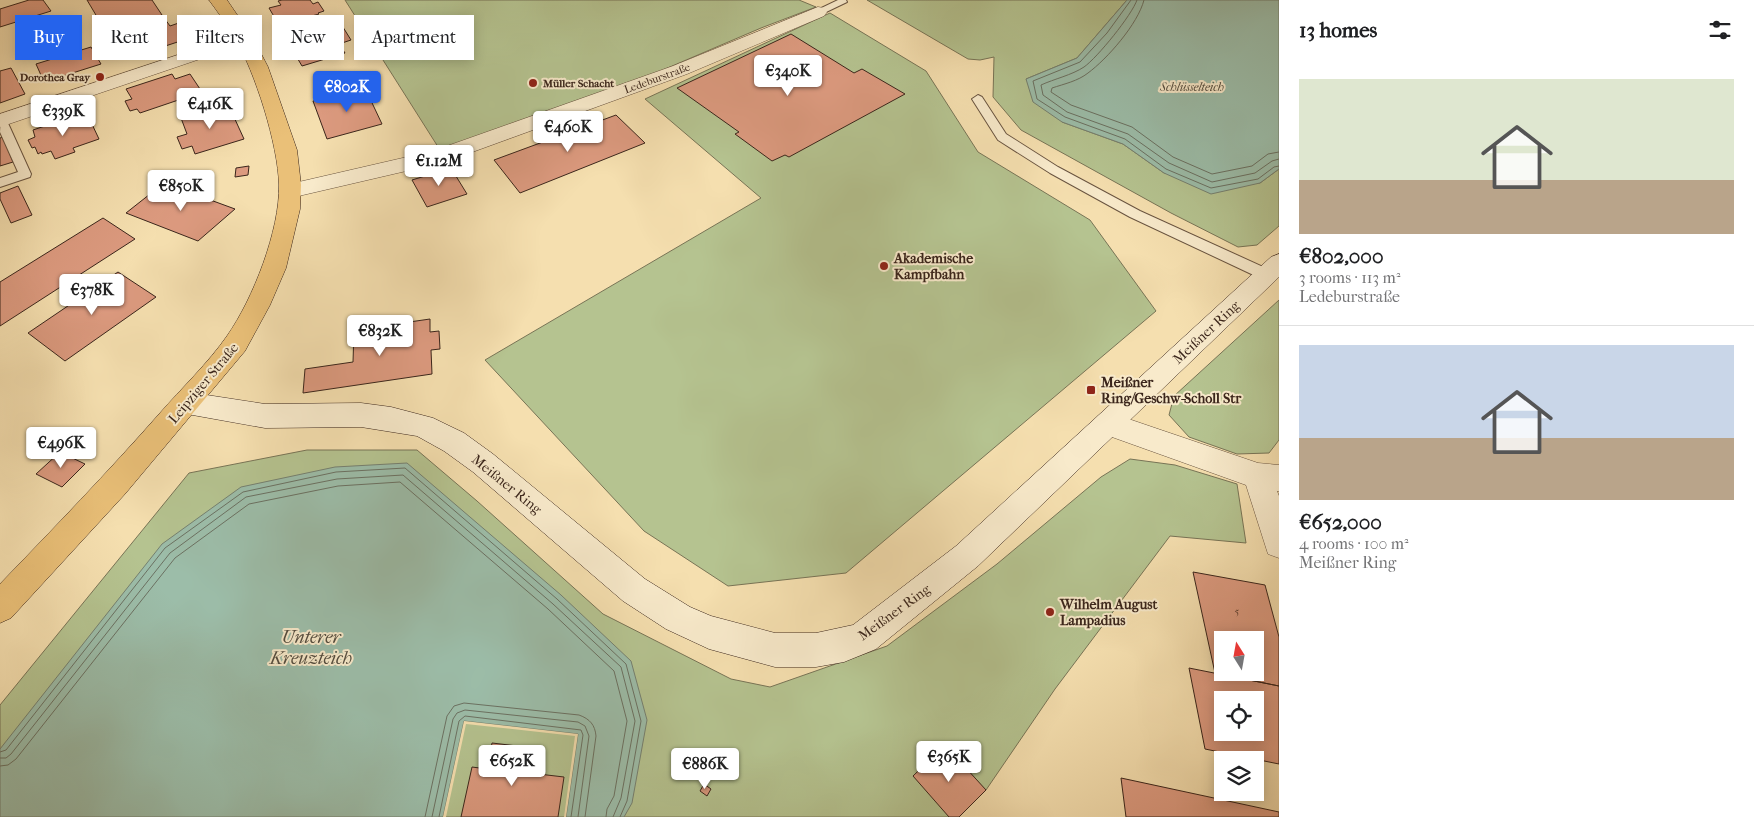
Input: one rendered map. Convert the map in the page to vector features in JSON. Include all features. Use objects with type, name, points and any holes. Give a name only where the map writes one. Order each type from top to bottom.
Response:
[{"type":"main road","name":"Leipziger Straße","points":[[218,0],[228,15]]},
{"type":"main road","name":"Leipziger Straße","points":[[0,607],[115,485],[187,403],[236,344],[258,305],[274,268],[286,228],[290,191],[286,150],[255,60]]},
{"type":"street","name":"Ledeburstraße","points":[[290,191],[438,157],[680,70],[818,12]]},
{"type":"street","points":[[1,121],[180,60]]},
{"type":"street","name":"Meißner Ring","points":[[187,403],[265,416],[360,415],[423,426],[454,442],[483,463],[634,590],[678,618],[709,632],[775,650],[816,650],[844,645],[864,637],[967,556],[1273,269]]},
{"type":"street","points":[[1108,424],[1269,477],[1279,544]]},
{"type":"lane","points":[[818,12],[842,2]]},
{"type":"lane","points":[[978,99],[1002,137],[1054,170],[1135,214],[1273,269]]},
{"type":"lane","points":[[0,182],[25,174],[1,121]]},
{"type":"green space","points":[[345,0],[799,0],[816,7],[761,28],[623,87],[440,150],[383,60],[474,60],[474,15],[354,15]]},
{"type":"green space","points":[[867,0],[1127,0],[1077,58],[1026,79],[1062,122],[1123,144],[1164,173],[1260,183],[1279,169],[1279,226],[1257,245],[1238,247],[1171,213],[1021,130],[993,97],[994,57],[980,60],[968,59]]},
{"type":"green space","name":"Akademische Kampfbahn","points":[[830,13],[926,71],[978,152],[1090,220],[1156,311],[846,573],[728,586],[644,531],[485,360],[761,198],[645,99]]},
{"type":"green space","points":[[1279,300],[1279,440],[1269,453],[1237,454],[1189,437],[1169,415],[1174,396]]},
{"type":"green space","points":[[307,450],[417,450],[603,614],[731,679],[770,687],[887,646],[997,564],[1101,477],[1130,459],[1175,465],[1237,484],[1246,543],[1170,536],[1055,689],[986,790],[959,817],[0,817],[0,705],[189,473]]},
{"type":"water","name":"Schlüsselteich","points":[[1127,0],[1279,0],[1279,169],[1260,183],[1211,194],[1164,173],[1123,144],[1062,122],[1033,102],[1026,79],[1077,58]]},
{"type":"water","name":"Unterer Kreuzteich","points":[[407,463],[561,595],[631,661],[647,720],[632,803],[624,817],[566,817],[578,734],[464,721],[443,817],[0,817],[0,749],[162,544],[241,487],[335,467]]},
{"type":"pier","points":[[464,721],[578,734],[566,817],[564,817],[575,736],[466,724],[446,817],[443,817]]},
{"type":"building","points":[[29,0],[43,0],[51,11],[38,15],[15,15],[15,22],[0,27],[0,9]]},
{"type":"building","points":[[87,0],[152,0],[162,15],[96,15]]},
{"type":"building","points":[[310,0],[313,4],[318,2],[324,11],[315,15],[273,15],[269,8],[281,5],[278,1]]},
{"type":"building","points":[[167,22],[170,26],[177,24],[177,42],[167,45]]},
{"type":"building","points":[[344,29],[351,40],[344,42]]},
{"type":"building","points":[[791,34],[854,73],[862,69],[905,94],[789,157],[785,155],[772,161],[735,134],[739,132],[677,88]]},
{"type":"building","points":[[91,47],[92,60],[99,60],[101,64],[44,82],[36,64],[49,60],[82,60],[82,50]]},
{"type":"building","points":[[298,60],[322,60],[302,66]]},
{"type":"building","points":[[11,68],[25,94],[0,103],[0,71]]},
{"type":"building","points":[[172,74],[175,79],[190,74],[202,92],[140,113],[137,109],[130,111],[125,101],[132,99],[126,89]]},
{"type":"building","points":[[365,88],[382,124],[327,139],[313,101]]},
{"type":"building","points":[[228,104],[244,139],[195,154],[192,146],[182,149],[177,137],[187,134],[181,118]]},
{"type":"building","points":[[77,115],[81,123],[90,120],[99,139],[73,148],[75,152],[55,159],[51,151],[38,154],[35,147],[32,148],[28,140],[35,137],[33,130]]},
{"type":"building","points":[[616,115],[645,143],[520,193],[494,160]]},
{"type":"building","points":[[3,137],[13,162],[0,166],[0,138]]},
{"type":"building","points":[[249,166],[248,175],[235,177],[236,168]]},
{"type":"building","points":[[451,168],[467,194],[427,207],[412,180]]},
{"type":"building","points":[[164,183],[235,209],[198,241],[126,213]]},
{"type":"building","points":[[18,186],[32,215],[11,223],[0,199],[0,193]]},
{"type":"building","points":[[103,218],[135,239],[0,326],[0,282]]},
{"type":"building","points":[[118,272],[156,297],[65,361],[28,333]]},
{"type":"building","points":[[430,319],[430,332],[439,331],[440,349],[431,350],[432,374],[303,393],[305,369],[353,362],[354,330]]},
{"type":"building","points":[[60,452],[85,464],[62,487],[36,474]]},
{"type":"building","points":[[1193,572],[1265,585],[1279,637],[1279,686],[1254,681],[1264,681],[1264,631],[1214,631],[1214,668]]},
{"type":"building","points":[[1189,668],[1214,673],[1214,681],[1254,681],[1279,686],[1279,764],[1264,761],[1264,751],[1215,751],[1205,749]]},
{"type":"building","points":[[492,743],[534,748],[530,773],[564,777],[558,817],[461,817],[472,767],[487,769]]},
{"type":"building","points":[[945,745],[986,790],[959,817],[949,817],[913,776]]},
{"type":"building","points":[[1121,778],[1214,798],[1214,801],[1228,801],[1279,812],[1279,817],[1126,817]]},
{"type":"building","points":[[704,784],[711,789],[707,796],[700,791]]},
{"type":"place","name":"Dorothea Gray","points":[[100,77]]},
{"type":"place","name":"Müller Schacht","points":[[533,83]]},
{"type":"place","name":"Akademische Kampfbahn","points":[[884,266]]},
{"type":"place","name":"Meißner Ring/Geschw-Scholl Str","points":[[1091,390]]},
{"type":"place","name":"Wilhelm August Lampadius","points":[[1050,612]]}]
